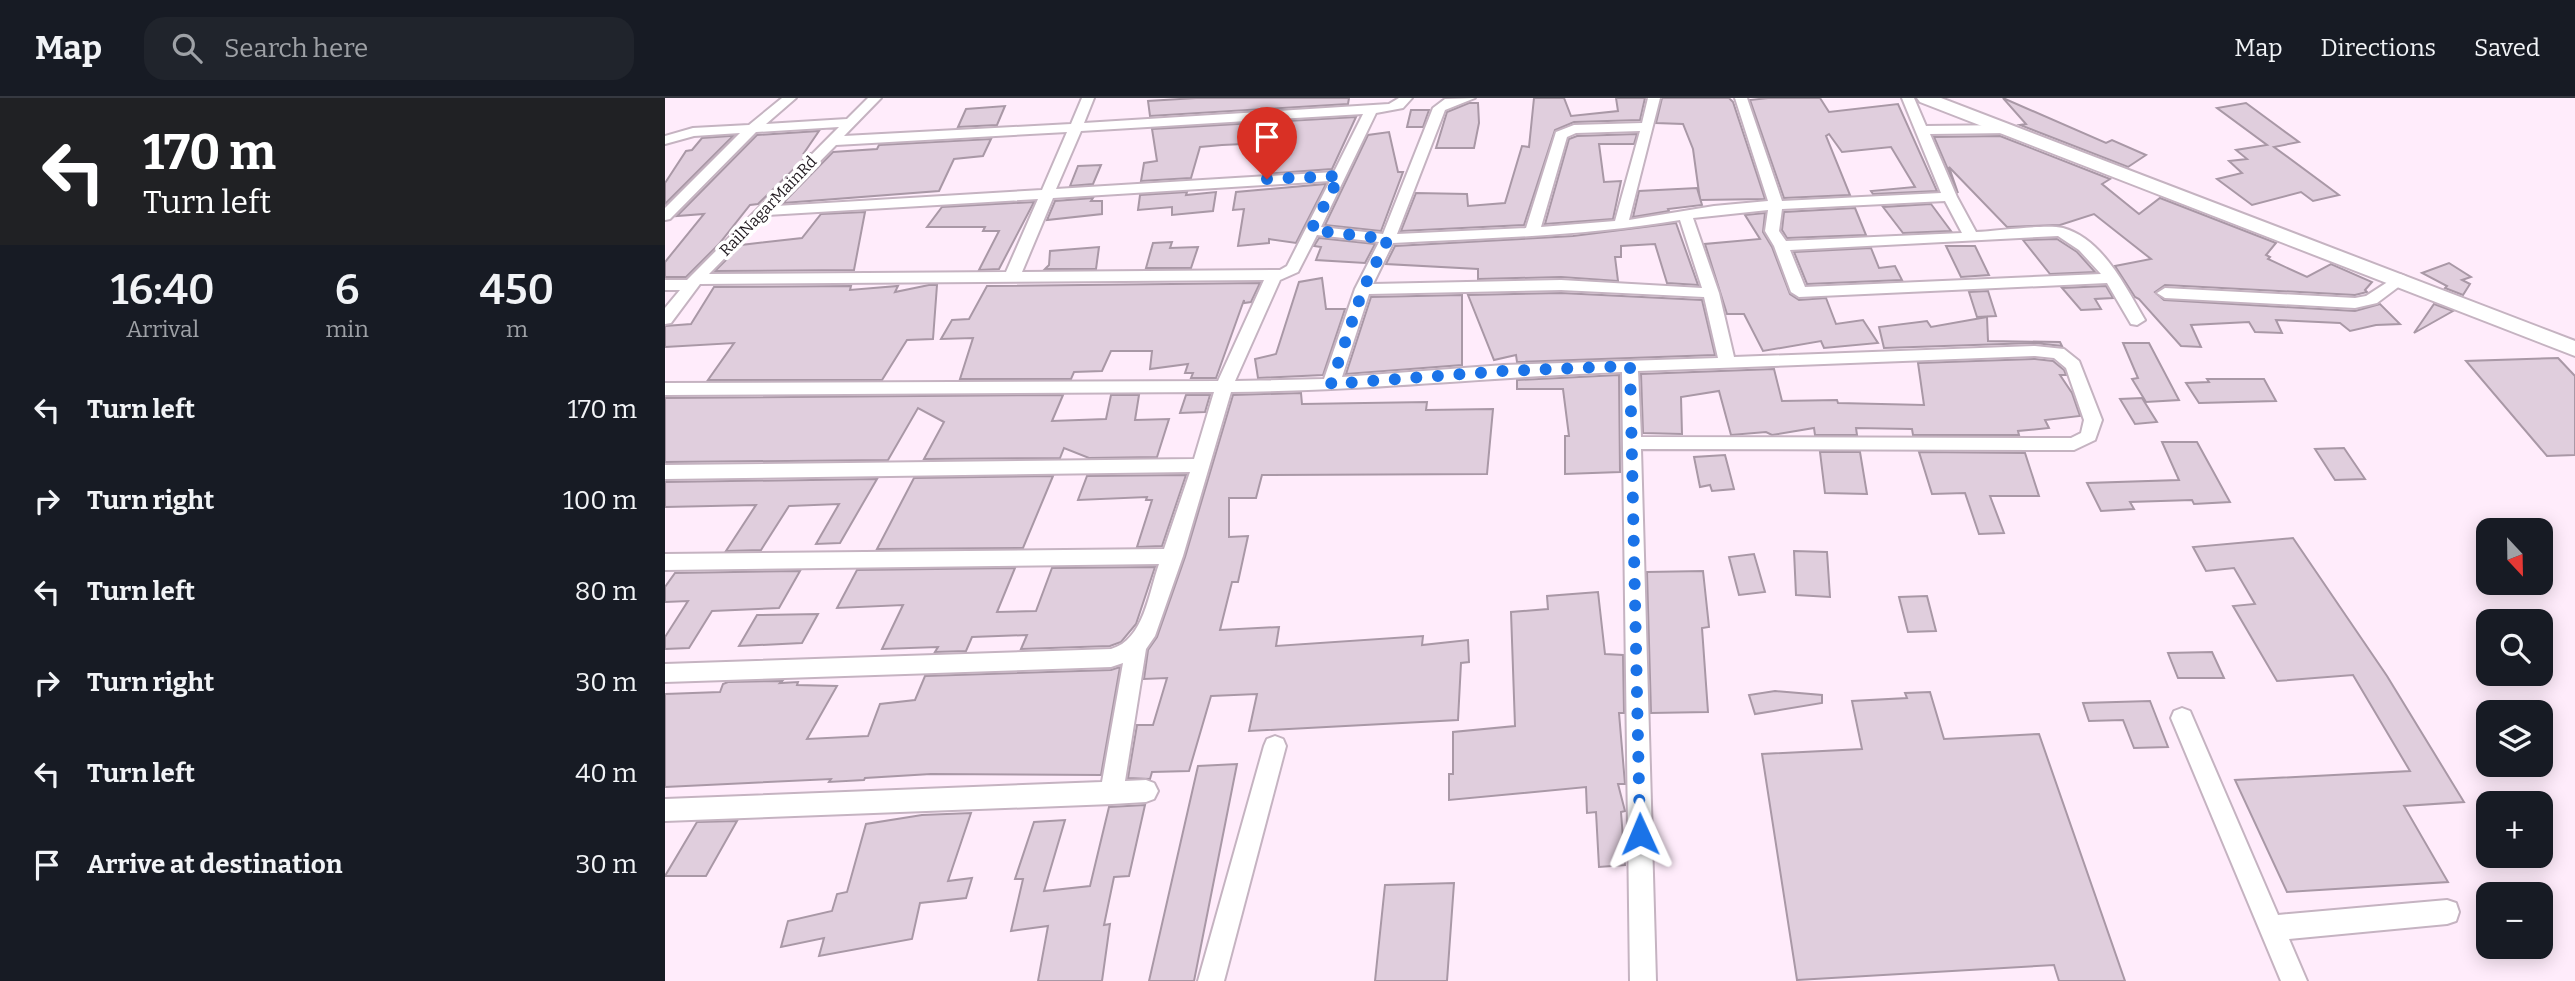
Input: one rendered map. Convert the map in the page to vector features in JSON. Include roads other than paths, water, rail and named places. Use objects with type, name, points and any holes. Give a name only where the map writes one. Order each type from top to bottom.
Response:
[{"type":"main road","points":[[1926,98],[2400,279],[2575,349]]},
{"type":"street","points":[[665,216],[752,129],[790,98]]},
{"type":"street","name":"RailNagarMainRd","points":[[665,318],[694,282],[875,98]]},
{"type":"street","points":[[1012,277],[1088,98]]},
{"type":"street","points":[[1325,113],[1332,98]]},
{"type":"street","points":[[832,141],[1325,113],[1469,98]]},
{"type":"street","points":[[1621,224],[1649,127],[1654,98]]},
{"type":"street","points":[[1741,98],[1776,205],[1772,231],[1781,246],[1799,292],[2111,278]]},
{"type":"street","points":[[1907,98],[1949,197],[1972,237]]},
{"type":"street","points":[[1331,384],[1363,289],[1388,239],[1439,108],[1421,101]]},
{"type":"street","points":[[665,285],[694,282],[1283,275],[1293,269],[1371,109]]},
{"type":"street","points":[[665,140],[693,132],[849,123]]},
{"type":"street","points":[[1532,232],[1561,135],[1565,131],[1649,127]]},
{"type":"street","points":[[1920,130],[2010,129]]},
{"type":"street","points":[[764,211],[1340,176]]},
{"type":"street","points":[[1311,230],[1388,239],[1532,232],[1776,205],[1949,197]]},
{"type":"street","points":[[1685,215],[1711,293],[1727,362]]},
{"type":"street","points":[[1781,246],[2060,232],[2081,243],[2111,278],[2137,320]]},
{"type":"street","points":[[665,673],[1111,658],[1123,656],[1136,648],[1145,636],[1173,556],[1225,384],[1274,275]]},
{"type":"street","points":[[2165,293],[2355,303],[2371,300],[2400,279]]},
{"type":"street","points":[[1363,289],[1561,285],[1711,293]]},
{"type":"street","points":[[665,389],[1331,384],[1503,371],[2022,351],[2058,353],[2073,365],[2093,420],[2089,436],[2074,444],[1632,443]]},
{"type":"street","points":[[1630,366],[1643,981]]},
{"type":"street","points":[[665,472],[1201,466]]},
{"type":"street","points":[[665,562],[1173,556]]},
{"type":"street","points":[[1112,793],[1136,648]]},
{"type":"street","points":[[2182,718],[2294,981]]},
{"type":"street","points":[[1211,981],[1275,746]]},
{"type":"street","points":[[665,810],[1146,792]]},
{"type":"street","points":[[2271,928],[2447,912]]}]
